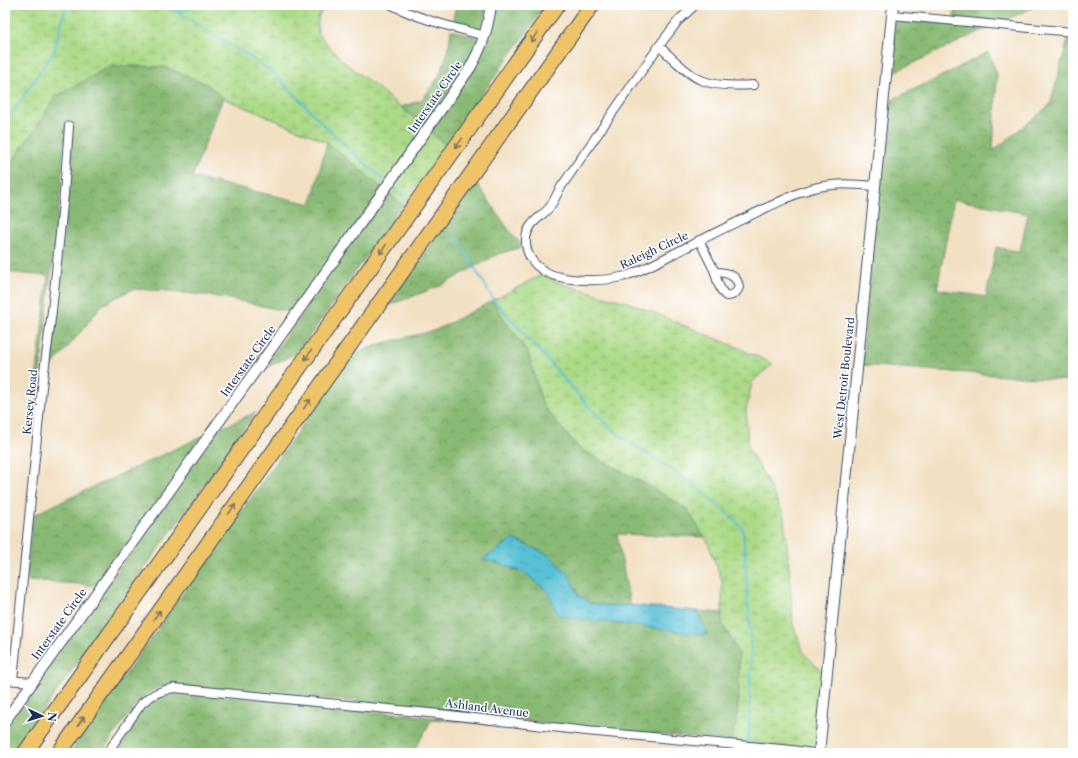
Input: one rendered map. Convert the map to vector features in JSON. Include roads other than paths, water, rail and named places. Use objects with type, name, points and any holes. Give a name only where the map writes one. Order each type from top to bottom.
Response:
[{"type":"highway","points":[[25,753],[557,5]]},
{"type":"highway","points":[[59,753],[592,5]]},
{"type":"street","points":[[392,5],[408,13],[434,22],[485,36]]},
{"type":"street","name":"Interstate Circle","points":[[5,721],[399,171],[470,68],[485,36],[491,5]]},
{"type":"street","name":"Raleigh Circle","points":[[695,5],[678,21],[659,46],[561,186],[549,207],[530,226],[526,239],[526,246],[531,259],[536,266],[551,275],[577,280],[612,279],[627,275],[652,264],[756,212],[802,191],[830,184],[875,186]]},
{"type":"street","points":[[891,8],[1073,32]]},
{"type":"street","name":"West Detroit Boulevard","points":[[819,753],[891,8]]},
{"type":"street","points":[[659,46],[692,75],[700,80],[708,83],[754,86]]},
{"type":"street","name":"Kersey Road","points":[[9,680],[64,194],[69,126]]},
{"type":"street","points":[[699,240],[715,272]]},
{"type":"street","points":[[9,680],[33,682]]},
{"type":"street","name":"Ashland Avenue","points":[[107,753],[142,703],[158,692],[165,689],[174,688],[422,712],[586,731],[813,753]]},
{"type":"water","points":[[513,539],[549,555],[569,575],[578,595],[590,603],[611,606],[630,605],[697,611],[707,635],[559,616],[548,592],[527,574],[498,563],[482,560]]},
{"type":"waterway","points":[[5,124],[54,51],[66,5]]},
{"type":"waterway","points":[[158,5],[179,12],[273,72],[324,125],[386,182]]},
{"type":"waterway","points":[[179,12],[197,5]]},
{"type":"waterway","points":[[391,186],[404,197]]},
{"type":"waterway","points":[[456,237],[495,302],[590,408],[620,436],[691,482],[735,520],[743,529],[751,662],[749,729],[747,743]]},
{"type":"waterway","points":[[746,753],[747,748]]}]
